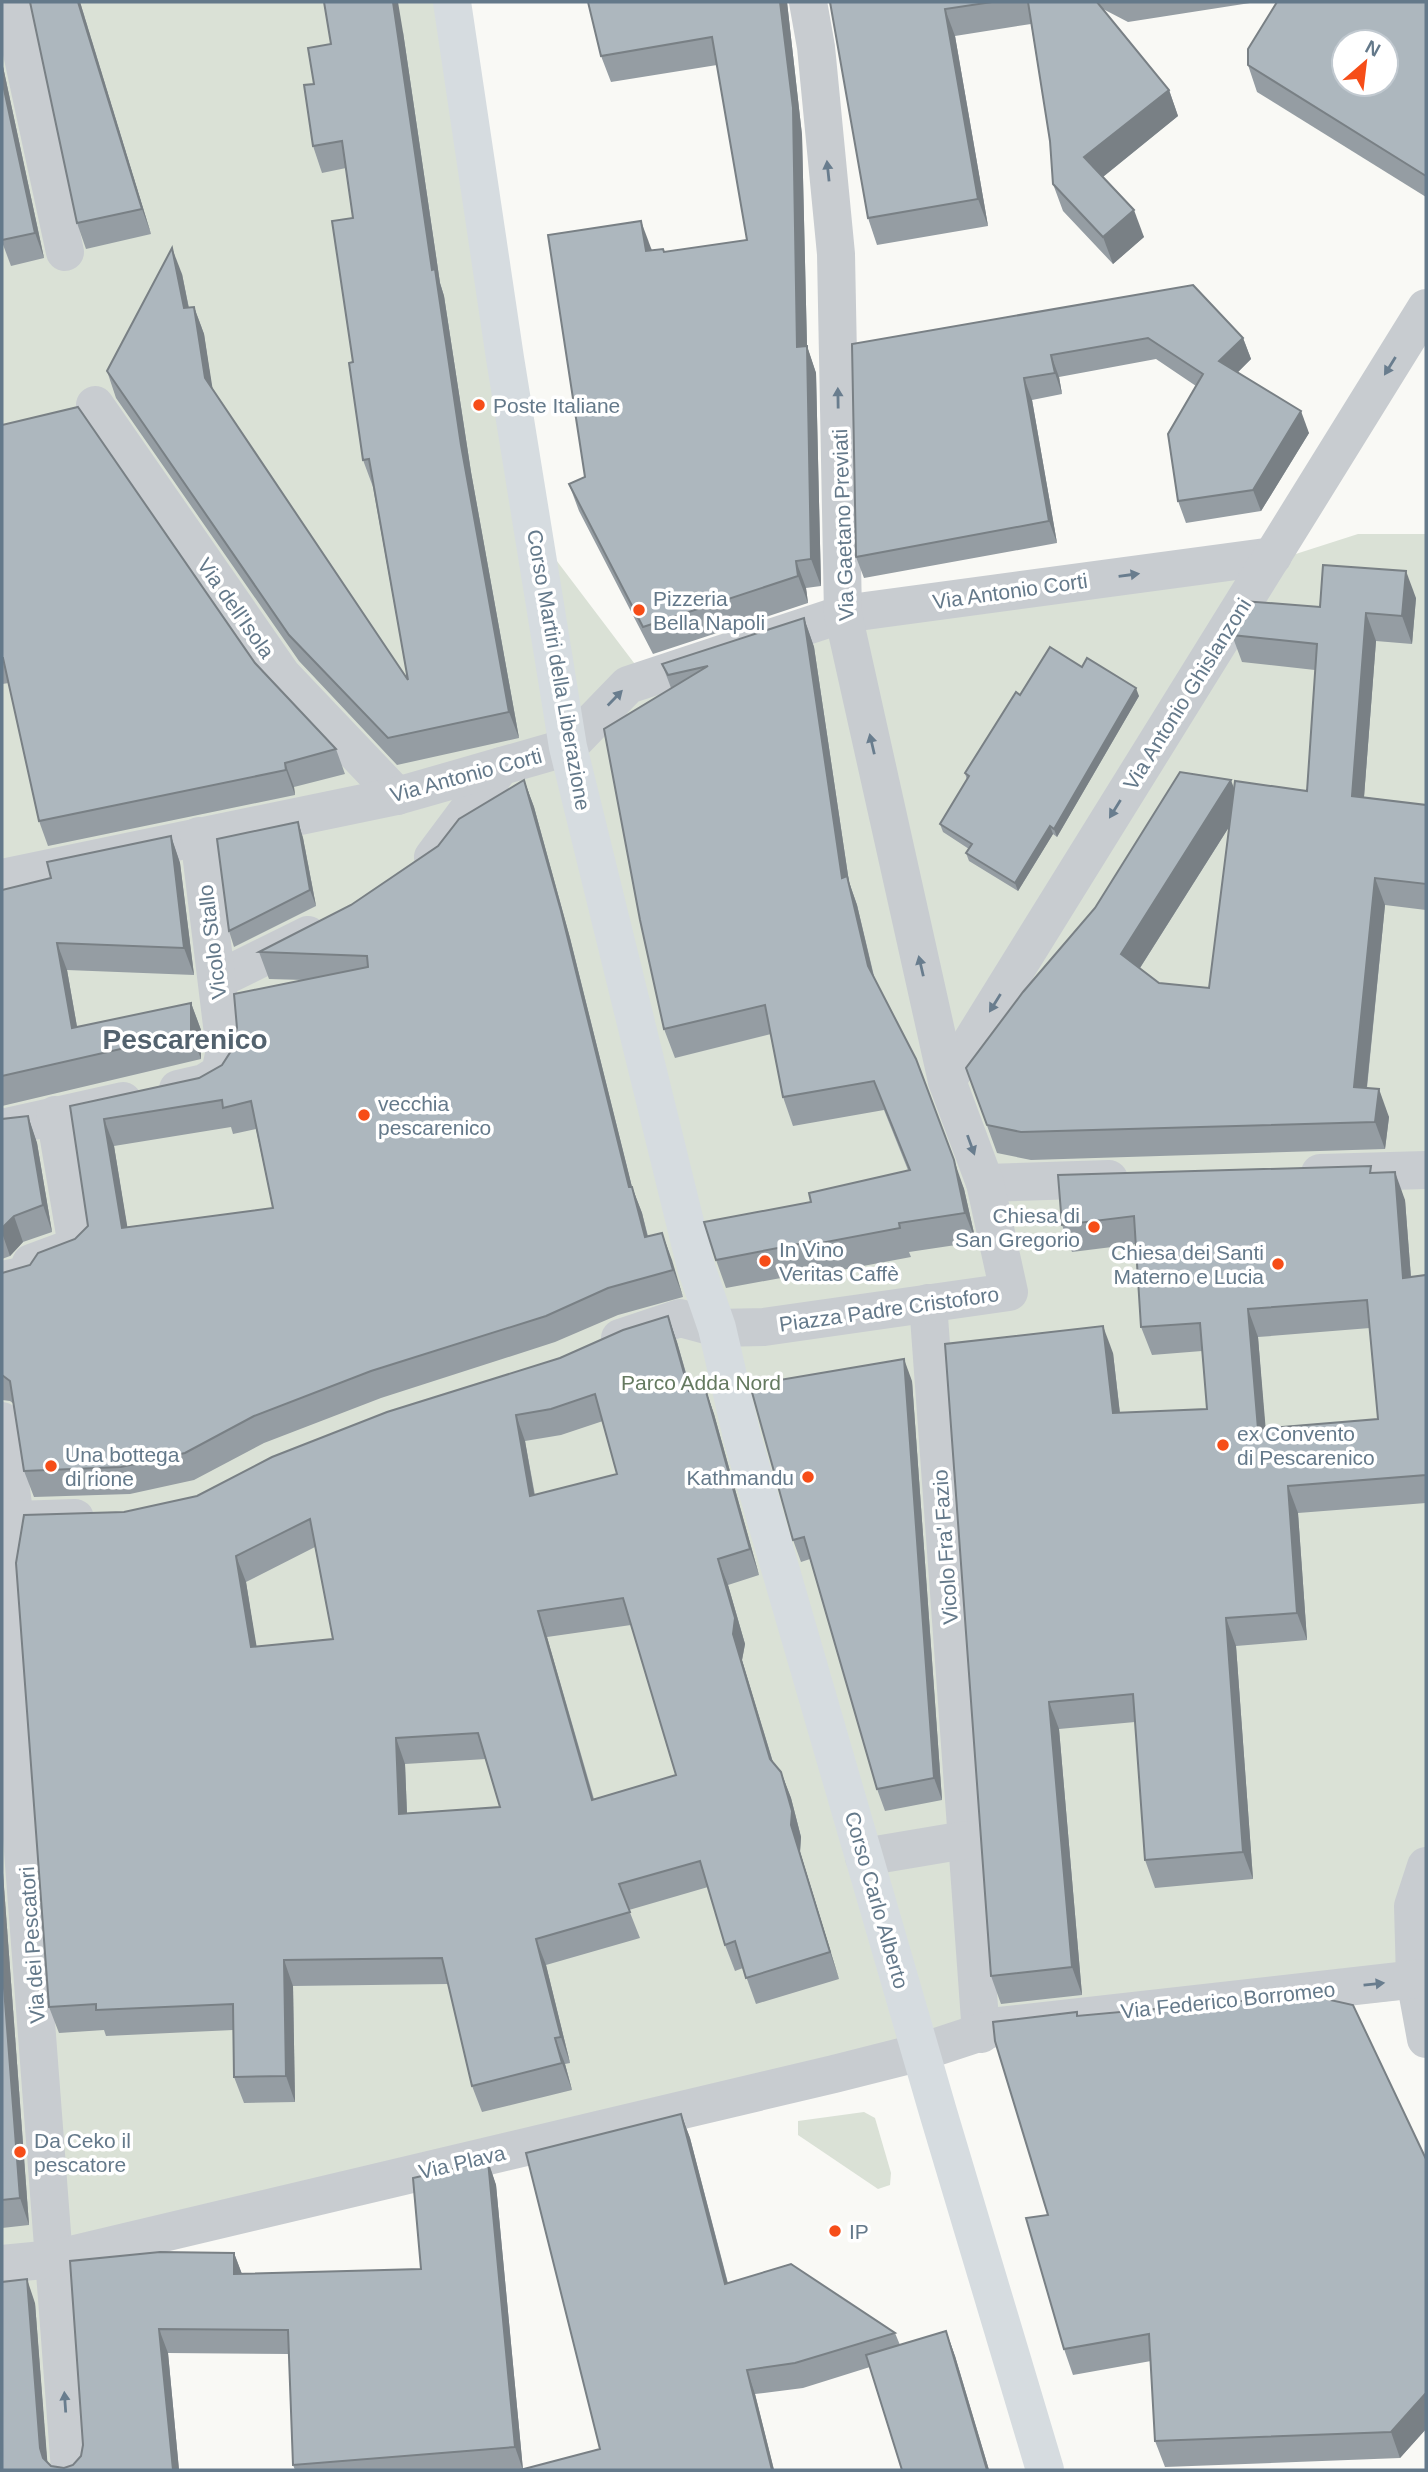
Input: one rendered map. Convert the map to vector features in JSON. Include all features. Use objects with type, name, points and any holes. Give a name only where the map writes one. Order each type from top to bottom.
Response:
[{"type":"main road","name":"Corso Martiri della Liberazione","points":[[452,2],[505,358],[568,747],[696,1267],[717,1328]]},
{"type":"main road","name":"Corso Carlo Alberto","points":[[717,1328],[747,1452],[1045,2470]]},
{"type":"street","points":[[11,2],[65,252]]},
{"type":"street","name":"Via Gaetano Previati","points":[[808,2],[816,47],[836,254],[843,614],[947,1081]]},
{"type":"street","name":"Via Antonio Ghislanzoni","points":[[947,1081],[1426,308]]},
{"type":"street","name":"Via dell'Isola","points":[[94,405],[282,675],[397,796]]},
{"type":"street","name":"Via Antonio Corti","points":[[2,878],[397,796],[568,747],[628,685],[843,614],[1273,556]]},
{"type":"street","points":[[403,877],[435,855],[501,766]]},
{"type":"street","name":"Vicolo Stallo","points":[[2,1128],[204,1083],[220,1073],[225,1050],[199,836]]},
{"type":"street","points":[[217,980],[337,920]]},
{"type":"street","name":"Piazza Padre Cristoforo","points":[[588,1352],[625,1336],[680,1318],[717,1328],[773,1326],[1009,1292],[985,1183],[947,1081]]},
{"type":"street","points":[[2,1280],[26,1275],[31,1262],[78,1246],[55,1115]]},
{"type":"street","points":[[1288,1174],[1426,1170]]},
{"type":"street","points":[[985,1183],[1150,1178]]},
{"type":"street","name":"Vicolo Fra' Fazio","points":[[928,1303],[961,1790],[981,2034]]},
{"type":"street","name":"Via dei Pescatori","points":[[2,1421],[8,1518],[3,1588],[70,2470]]},
{"type":"street","points":[[8,1518],[106,1517]]},
{"type":"street","points":[[864,1857],[965,1840]]},
{"type":"street","points":[[1426,1866],[1413,1906],[1426,2039]]},
{"type":"street","name":"Via Federico Borromeo","points":[[921,2052],[1000,2026],[1420,1979]]},
{"type":"street","name":"Via Plava","points":[[2,2263],[54,2259],[921,2052]]},
{"type":"green space","name":"Parco Adda Nord","points":[[2,2],[442,2],[544,544],[656,692],[845,605],[1233,574],[1358,534],[1426,534],[1426,1997],[825,2062],[65,2265],[88,2470],[2,2470]]},
{"type":"green space","points":[[864,2112],[875,2118],[891,2173],[890,2185],[878,2189],[798,2135],[798,2121]]},
{"type":"building","points":[[30,2],[78,2],[142,209],[77,223]]},
{"type":"building","points":[[324,2],[393,2],[432,270],[435,269],[461,445],[509,712],[388,738],[289,635],[107,371],[172,248],[184,308],[194,307],[205,378],[408,680],[369,459],[363,460],[349,363],[353,362],[332,221],[353,218],[342,141],[313,146],[304,85],[314,84],[308,48],[331,44]]},
{"type":"building","points":[[588,2],[780,2],[793,108],[797,347],[807,346],[811,559],[796,561],[798,576],[643,627],[569,484],[585,477],[548,235],[641,221],[646,251],[663,249],[664,252],[747,240],[712,37],[601,56]]},
{"type":"building","points":[[830,2],[992,2],[945,9],[978,199],[868,218]]},
{"type":"building","points":[[1028,2],[1097,2],[1169,90],[1084,157],[1134,210],[1103,237],[1053,184],[1050,141]]},
{"type":"building","points":[[1277,2],[1426,2],[1426,176],[1248,65],[1248,49]]},
{"type":"building","points":[[2,80],[35,233],[2,240]]},
{"type":"building","points":[[1193,285],[1243,338],[1219,361],[1301,411],[1253,490],[1178,501],[1168,434],[1203,374],[1148,338],[1051,355],[1055,373],[1024,378],[1049,521],[856,557],[852,344]]},
{"type":"building","points":[[78,407],[255,663],[336,749],[285,763],[286,770],[39,821],[2,658],[2,425]]},
{"type":"building","points":[[1323,565],[1406,571],[1402,616],[1366,613],[1352,796],[1426,805],[1426,884],[1375,878],[1354,1087],[1379,1089],[1375,1122],[1021,1132],[987,1125],[966,1068],[1023,992],[1095,908],[1180,772],[1231,780],[1121,954],[1159,983],[1209,988],[1235,781],[1307,791],[1317,644],[1232,635],[1234,615],[1243,601],[1320,607]]},
{"type":"building","points":[[804,618],[842,878],[847,876],[868,966],[916,1059],[954,1160],[965,1213],[899,1223],[900,1228],[821,1243],[819,1240],[716,1260],[704,1222],[811,1202],[809,1193],[910,1170],[874,1081],[783,1097],[765,1005],[664,1029],[640,920],[604,729],[708,666],[668,675],[662,664]]},
{"type":"building","points":[[1050,647],[1082,667],[1087,658],[1136,688],[1054,829],[1050,826],[1015,883],[966,853],[972,844],[940,824],[969,776],[965,773],[1016,692],[1020,695]]},
{"type":"building","points":[[524,780],[561,911],[629,1187],[632,1187],[645,1237],[662,1233],[673,1270],[608,1288],[546,1316],[371,1371],[254,1416],[185,1453],[121,1467],[24,1471],[10,1381],[2,1375],[2,1273],[30,1265],[38,1253],[75,1239],[88,1226],[70,1106],[199,1078],[222,1065],[231,1051],[237,1028],[234,994],[368,967],[367,956],[259,952],[351,905],[438,846],[459,819]],"holes":[[[222,1100],[223,1108],[251,1101],[273,1208],[122,1228],[104,1119]]]},
{"type":"building","points":[[298,822],[310,890],[229,931],[217,839]]},
{"type":"building","points":[[171,836],[184,948],[57,943],[72,1028],[191,1003],[191,1033],[2,1076],[2,890],[51,878],[47,862]]},
{"type":"building","points":[[28,1116],[43,1205],[14,1216],[2,1228],[2,1119]]},
{"type":"building","points":[[1371,1166],[1370,1173],[1395,1172],[1403,1278],[1426,1275],[1426,1475],[1288,1486],[1297,1613],[1226,1618],[1243,1852],[1145,1860],[1133,1694],[1049,1702],[1072,1967],[991,1976],[945,1344],[1103,1326],[1113,1413],[1207,1409],[1200,1323],[1141,1327],[1134,1216],[1062,1225],[1058,1175]],"holes":[[[1367,1300],[1378,1419],[1258,1429],[1248,1309]]]},
{"type":"building","points":[[668,1316],[689,1391],[705,1388],[750,1549],[718,1559],[735,1618],[733,1634],[770,1759],[781,1772],[792,1811],[791,1825],[830,1952],[746,1978],[735,1941],[725,1945],[700,1861],[619,1884],[630,1912],[536,1939],[561,2037],[555,2038],[562,2063],[472,2086],[442,1958],[284,1960],[286,2076],[234,2077],[233,2004],[96,2010],[96,2004],[49,2007],[16,1563],[24,1515],[124,1512],[197,1496],[272,1457],[387,1412],[560,1358],[623,1330]],"holes":[[[595,1394],[617,1474],[530,1496],[516,1415],[551,1409]],[[310,1519],[333,1639],[251,1647],[236,1556]],[[623,1598],[676,1775],[592,1800],[538,1611]],[[478,1733],[500,1807],[399,1814],[396,1738]]]},
{"type":"building","points":[[904,1359],[934,1778],[877,1789],[804,1537],[793,1540],[750,1385]]},
{"type":"building","points":[[2,1962],[20,2198],[2,2200]]},
{"type":"building","points":[[1308,1995],[1353,2005],[1426,2159],[1426,2393],[1391,2432],[1155,2441],[1149,2334],[1064,2349],[1026,2218],[1048,2215],[995,2041],[993,2022],[1077,2012],[1077,2016]]},
{"type":"building","points":[[681,2114],[725,2284],[791,2264],[895,2333],[795,2363],[747,2370],[772,2470],[520,2470],[600,2449],[526,2153]]},
{"type":"building","points":[[488,2161],[515,2447],[293,2465],[288,2330],[159,2329],[173,2470],[2,2470],[2,2282],[27,2279],[40,2448],[43,2458],[51,2466],[64,2468],[73,2465],[81,2456],[83,2445],[70,2261],[160,2252],[234,2253],[234,2274],[421,2269],[413,2178]]},
{"type":"building","points":[[946,2331],[987,2470],[902,2470],[866,2355]]},
{"type":"place","name":"Poste Italiane","points":[[479,405]]},
{"type":"place","name":"Pizzeria Bella Napoli","points":[[639,610]]},
{"type":"place","name":"vecchia pescarenico","points":[[364,1115]]},
{"type":"place","name":"Chiesa di San Gregorio","points":[[1094,1227]]},
{"type":"place","name":"In Vino Veritas Caffè","points":[[765,1261]]},
{"type":"place","name":"Chiesa dei Santi Materno e Lucia","points":[[1278,1264]]},
{"type":"place","name":"ex Convento di Pescarenico","points":[[1223,1445]]},
{"type":"place","name":"Una bottega di rione","points":[[51,1466]]},
{"type":"place","name":"Kathmandu","points":[[808,1477]]},
{"type":"place","name":"Da Ceko il pescatore","points":[[20,2152]]},
{"type":"place","name":"IP","points":[[835,2231]]},
{"type":"district","name":"Pescarenico","points":[[185,1039]]}]
